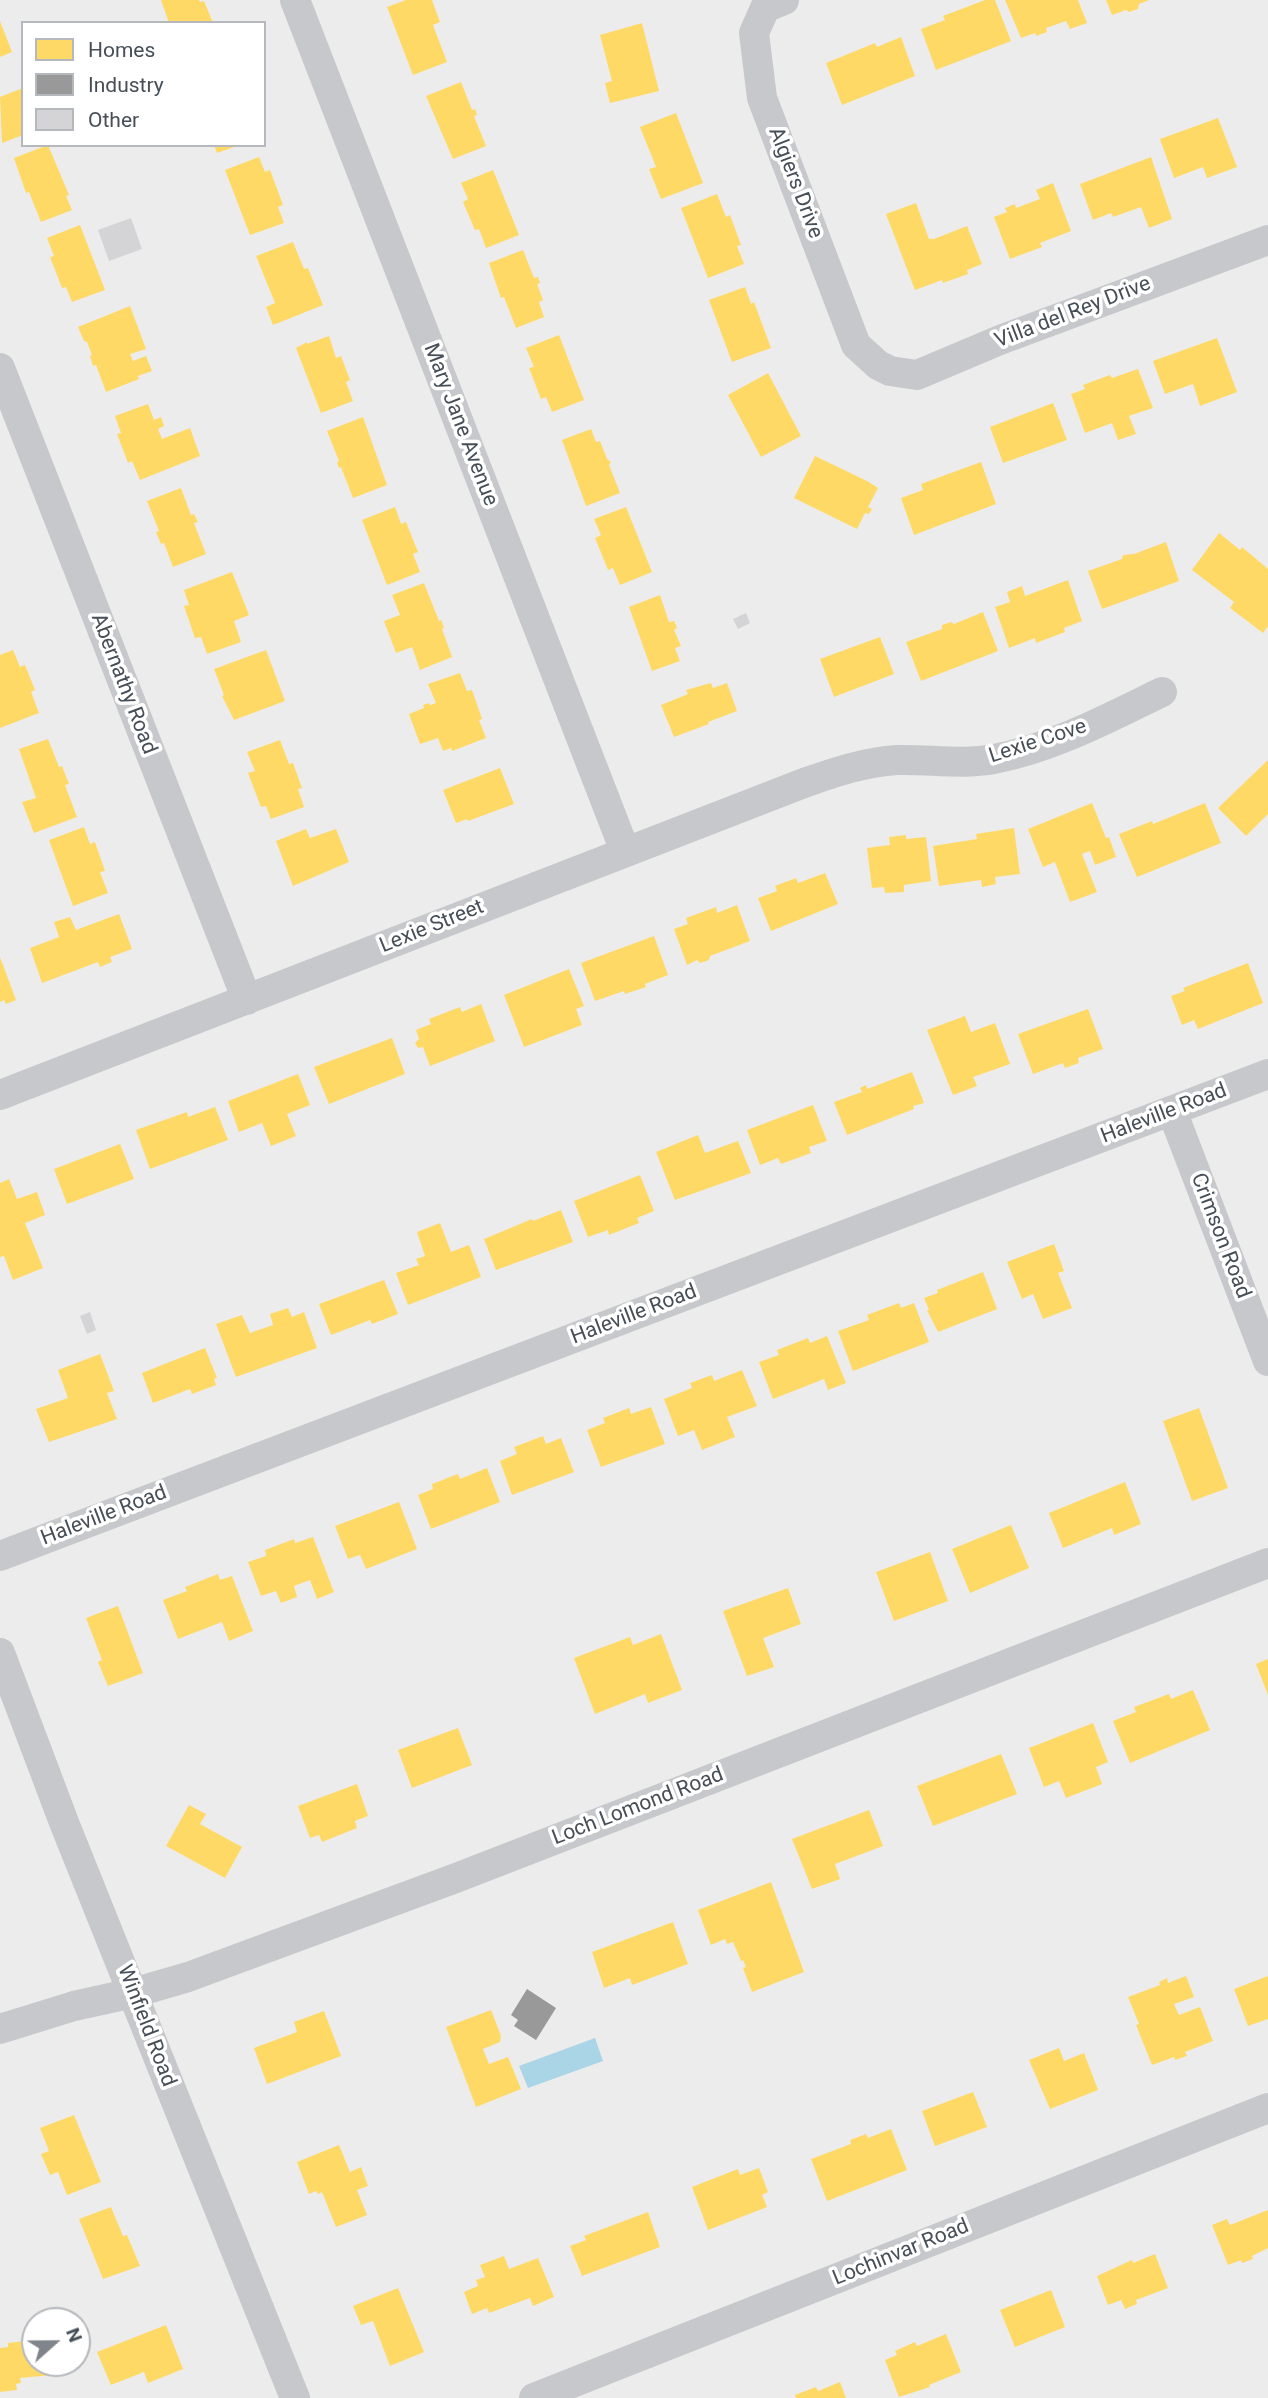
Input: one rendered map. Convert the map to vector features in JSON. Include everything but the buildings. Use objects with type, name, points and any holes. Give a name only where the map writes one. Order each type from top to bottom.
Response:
[{"type":"street","name":"Mary Jane Avenue","points":[[295,0],[625,851]]},
{"type":"street","name":"Algiers Drive","points":[[784,0],[765,8],[754,33],[762,98],[856,345],[878,365]]},
{"type":"street","name":"Villa del Rey Drive","points":[[878,365],[890,371],[917,374],[1000,340],[1268,240]]},
{"type":"street","name":"Abernathy Road","points":[[0,368],[247,1000]]},
{"type":"street","name":"Lexie Cove","points":[[866,764],[897,760],[991,760],[1061,738],[1162,692]]},
{"type":"street","name":"Lexie Street","points":[[0,1095],[761,798],[866,764]]},
{"type":"street","name":"Haleville Road","points":[[0,1556],[1268,1074]]},
{"type":"street","name":"Crimson Road","points":[[1172,1111],[1268,1361]]},
{"type":"street","name":"Loch Lomond Road","points":[[0,2029],[74,2006],[188,1977],[456,1878],[1268,1563]]},
{"type":"street","name":"Winfield Road","points":[[0,1653],[65,1825],[295,2398]]},
{"type":"street","name":"Lochinvar Road","points":[[534,2398],[1268,2108]]},
{"type":"water","points":[[595,2038],[603,2061],[528,2088],[519,2066]]}]
